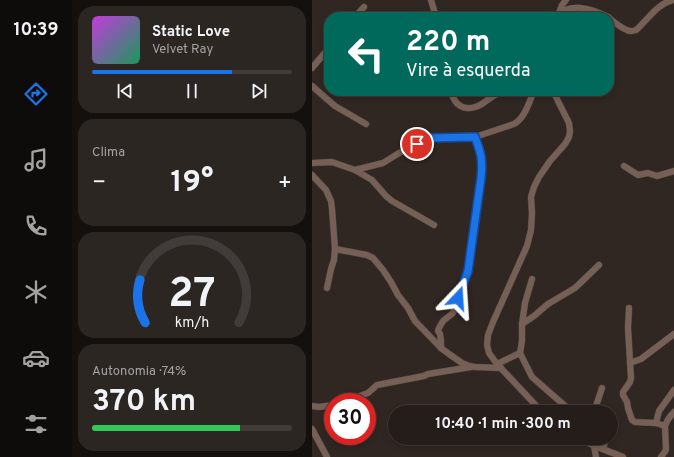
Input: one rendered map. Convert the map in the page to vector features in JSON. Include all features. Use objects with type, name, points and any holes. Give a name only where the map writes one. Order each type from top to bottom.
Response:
[{"type":"street","points":[[431,0],[435,12]]},
{"type":"street","points":[[558,12],[566,0]]},
{"type":"street","points":[[614,21],[624,29],[633,31],[637,29],[661,5],[673,0]]},
{"type":"street","points":[[360,12],[364,7]]},
{"type":"street","points":[[561,12],[573,8],[582,8],[597,12]]},
{"type":"street","points":[[312,68],[324,54]]},
{"type":"street","points":[[312,86],[335,106],[366,124]]},
{"type":"street","points":[[452,96],[456,104],[469,108],[478,106],[494,96]]},
{"type":"street","points":[[355,170],[382,163],[398,153],[431,138],[475,137],[514,124],[522,117],[532,96]]},
{"type":"street","points":[[535,405],[499,366],[489,352],[487,345],[488,335],[527,246],[531,230],[531,197],[534,187],[550,161],[565,144],[569,137],[570,131],[568,123],[555,96]]},
{"type":"street","points":[[442,348],[438,330],[443,321],[453,313],[468,271],[480,191],[482,165],[481,152],[475,137]]},
{"type":"street","points":[[312,163],[332,162],[355,170],[372,180],[392,201],[434,225]]},
{"type":"street","points":[[624,166],[638,174],[648,173],[657,176],[674,171]]},
{"type":"street","points":[[312,176],[326,190],[331,202],[335,249],[334,260],[327,288]]},
{"type":"street","points":[[335,249],[367,255],[374,258],[408,308],[415,321],[442,348],[462,363],[475,367]]},
{"type":"street","points":[[522,324],[548,304],[575,288],[599,265]]},
{"type":"street","points":[[532,279],[525,303],[520,353],[532,377],[564,405]]},
{"type":"street","points":[[630,308],[628,328],[631,378],[623,392],[632,420],[635,422],[656,423],[665,426]]},
{"type":"street","points":[[630,363],[641,359],[674,334]]},
{"type":"street","points":[[368,393],[377,385],[428,374],[475,367],[499,366],[520,353]]},
{"type":"street","points":[[596,405],[602,388]]},
{"type":"street","points":[[656,423],[660,411],[674,390]]},
{"type":"street","points":[[312,406],[324,406]]},
{"type":"street","points":[[661,457],[666,450],[665,426],[668,418],[674,412]]},
{"type":"street","points":[[312,429],[328,457]]},
{"type":"street","points":[[593,445],[596,457]]},
{"type":"street","points":[[596,445],[623,457]]},
{"type":"street","points":[[603,449],[604,445]]},
{"type":"route","points":[[417,144],[431,138],[475,137],[481,152],[482,165],[480,191],[468,271],[458,298]]}]
